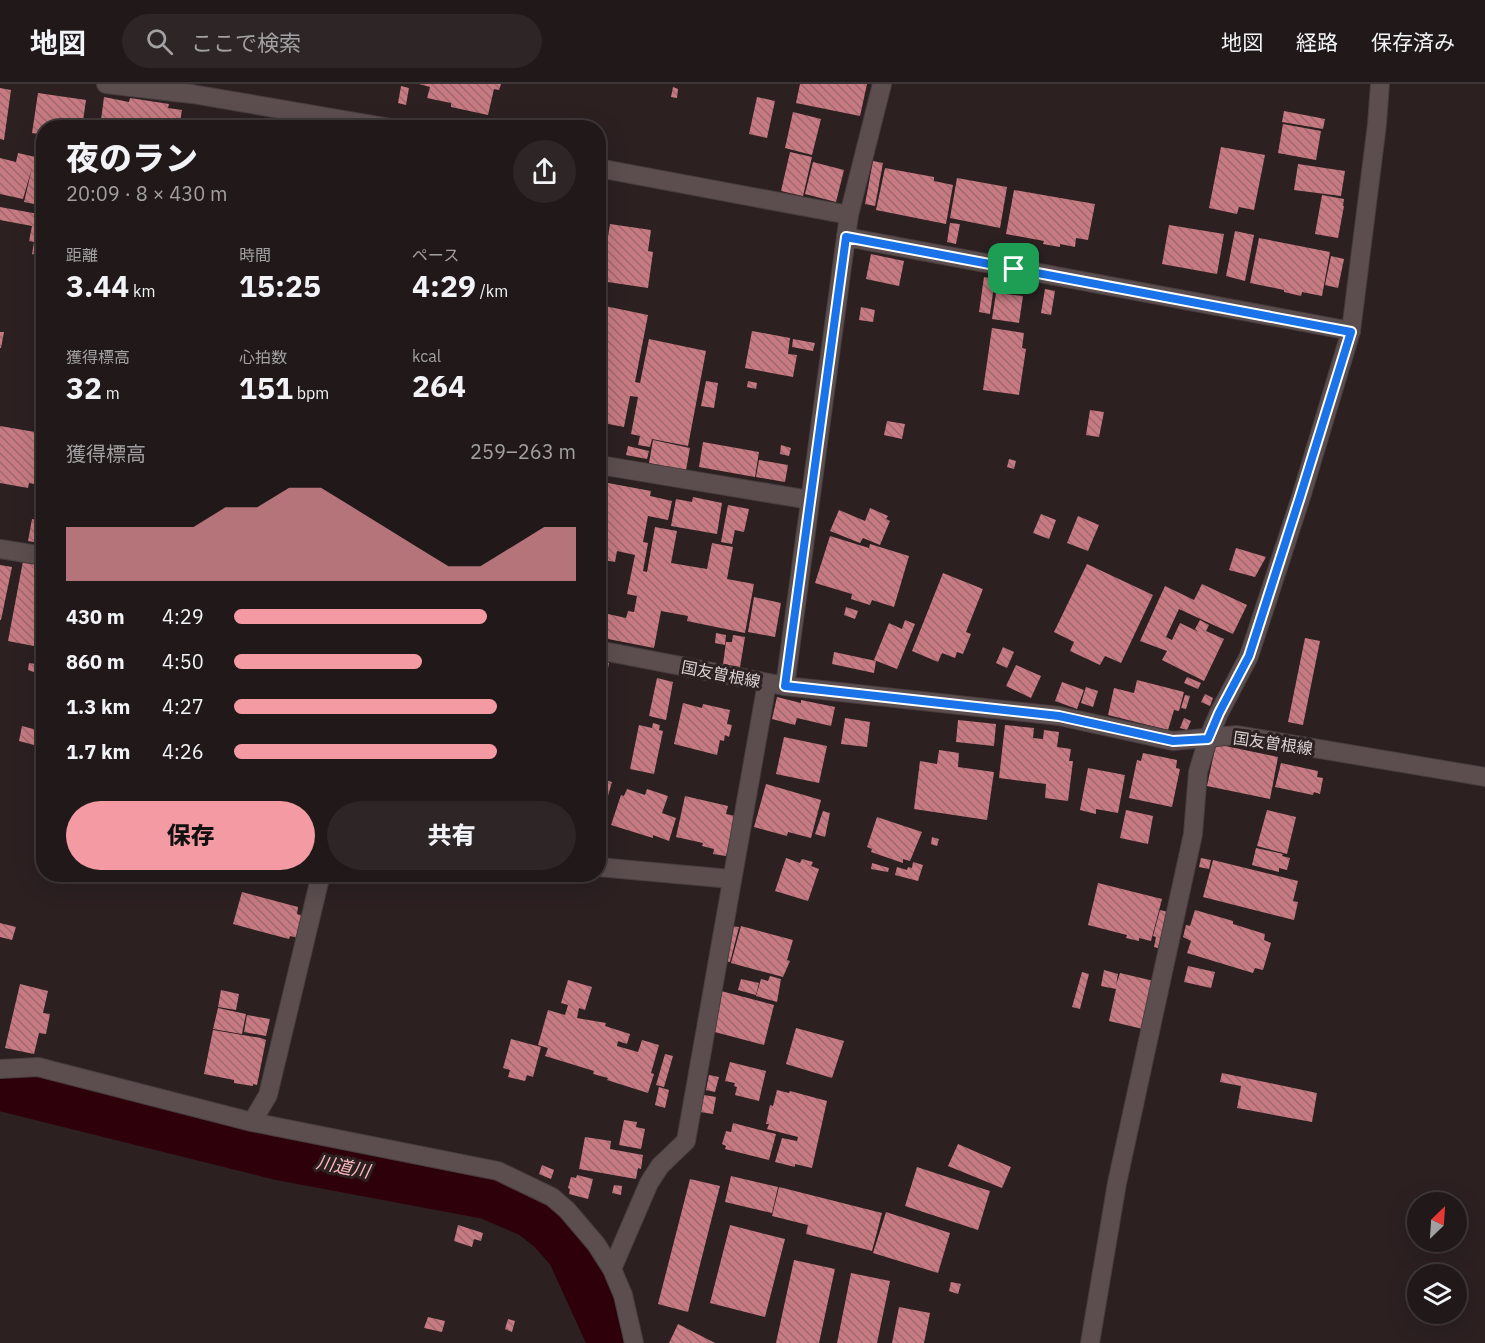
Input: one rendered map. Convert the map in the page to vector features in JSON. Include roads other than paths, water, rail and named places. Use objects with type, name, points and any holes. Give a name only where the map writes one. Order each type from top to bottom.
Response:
[{"type":"street","points":[[106,84],[192,94],[344,120]]},
{"type":"street","points":[[785,686],[849,215],[882,84]]},
{"type":"street","points":[[1090,1343],[1117,1183],[1190,845],[1198,772],[1219,713],[1249,656],[1351,332],[1380,84]]},
{"type":"street","points":[[606,169],[849,215]]},
{"type":"street","points":[[846,237],[1351,332]]},
{"type":"street","points":[[606,466],[810,500]]},
{"type":"street","points":[[0,549],[36,555]]},
{"type":"street","name":"国友曽根線","points":[[606,652],[785,686],[1059,716],[1173,741],[1237,735],[1485,777]]},
{"type":"street","points":[[612,1269],[649,1183],[660,1166],[686,1141],[766,683]]},
{"type":"street","points":[[606,868],[731,879]]},
{"type":"street","points":[[252,1122],[268,1095],[319,882]]},
{"type":"street","points":[[0,1069],[38,1067],[252,1122],[498,1171],[552,1197],[567,1210],[596,1244],[612,1269],[622,1295],[634,1343]]},
{"type":"waterway","name":"川道川","points":[[0,1085],[281,1155],[489,1194],[531,1212],[552,1228],[572,1251],[614,1343]]}]
